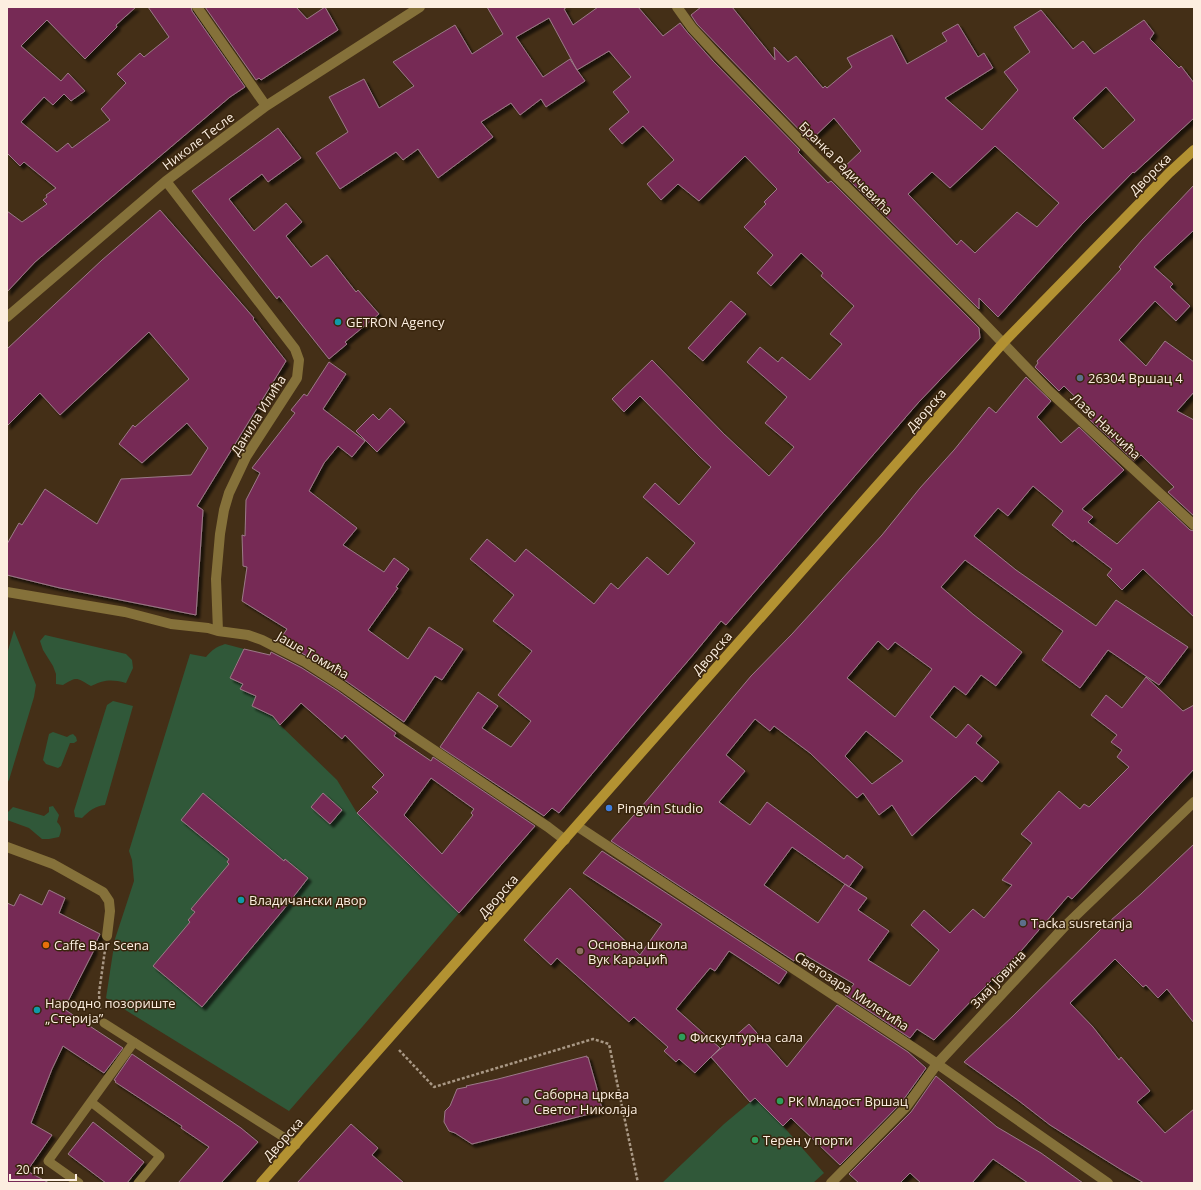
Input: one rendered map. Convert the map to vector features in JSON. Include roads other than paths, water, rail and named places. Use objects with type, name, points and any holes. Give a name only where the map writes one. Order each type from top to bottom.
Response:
[{"type":"main road","name":"Дворска","points":[[261,1183],[1003,343],[1169,173],[1194,150]]},
{"type":"street","points":[[197,7],[266,106]]},
{"type":"street","name":"Николе Тесле","points":[[7,317],[166,181],[266,106],[420,7]]},
{"type":"street","name":"Бранка Радичевића","points":[[677,7],[692,28],[816,158],[1003,343]]},
{"type":"street","name":"Данила Илића","points":[[166,181],[295,349],[299,360],[297,378],[246,457],[229,492],[220,534],[216,579],[218,631]]},
{"type":"street","name":"Лазе Нанчића","points":[[1003,343],[1049,391],[1194,525]]},
{"type":"street","name":"Јаше Томића","points":[[7,592],[125,612],[171,624],[208,628],[218,631],[248,635],[262,640],[305,662],[342,686],[401,728],[548,827],[564,840]]},
{"type":"street","name":"Змај Јовина","points":[[831,1183],[906,1107],[937,1064],[1065,926],[1194,802]]},
{"type":"street","name":"Светозара Милетића","points":[[577,826],[916,1049],[1108,1183]]},
{"type":"street","points":[[7,847],[54,864],[103,892],[109,901],[110,911],[107,936]]},
{"type":"lane","points":[[104,1023],[296,1145]]},
{"type":"lane","points":[[79,1183],[48,1161],[134,1042]]},
{"type":"lane","points":[[91,1102],[160,1156],[138,1183]]},
{"type":"place","name":"GETRON Agency","points":[[338,322]]},
{"type":"place","name":"26304 Вршац 4","points":[[1080,378]]},
{"type":"place","name":"Pingvin Studio","points":[[609,808]]},
{"type":"place","name":"Владичански двор","points":[[241,900]]},
{"type":"place","name":"Tacka susretanja","points":[[1023,923]]},
{"type":"place","name":"Caffe Bar Scena","points":[[46,945]]},
{"type":"place","name":"Основна школа Вук Караџић","points":[[580,951]]},
{"type":"place","name":"Народно позориште „Стерија”","points":[[37,1010]]},
{"type":"place","name":"Фискултурна сала","points":[[682,1037]]},
{"type":"place","name":"Саборна црква Светог Николаја","points":[[526,1101]]},
{"type":"place","name":"РК Младост Вршац","points":[[780,1101]]},
{"type":"place","name":"Терен у порти","points":[[755,1140]]}]
